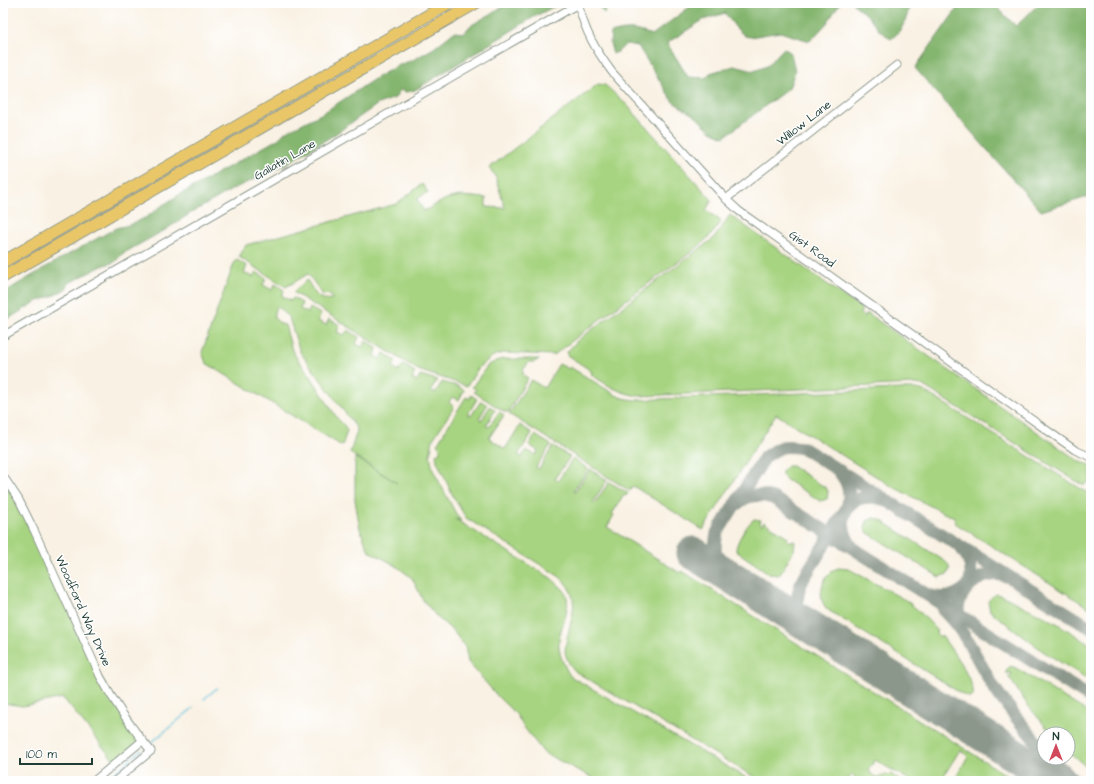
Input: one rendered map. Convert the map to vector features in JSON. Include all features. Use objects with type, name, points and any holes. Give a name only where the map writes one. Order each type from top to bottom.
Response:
[{"type":"highway","points":[[3,262],[449,3]]},
{"type":"highway","points":[[3,277],[476,3]]},
{"type":"street","name":"Gist Road","points":[[578,3],[589,38],[597,52],[612,72],[726,199],[739,211],[1075,450],[1091,457]]},
{"type":"street","name":"Gallatin Lane","points":[[3,336],[578,3]]},
{"type":"street","name":"Willow Lane","points":[[726,199],[897,65]]},
{"type":"street","name":"Woodford Way Drive","points":[[3,476],[19,500],[34,530],[100,676],[112,699],[150,751],[115,781]]},
{"type":"street","points":[[94,781],[142,741]]},
{"type":"green space","points":[[510,3],[564,3],[534,17],[415,90],[406,92],[400,90],[395,98],[378,104],[334,135],[277,169],[235,188],[122,254],[115,262],[102,266],[69,283],[66,289],[36,302],[3,322],[3,293],[116,228],[129,225],[147,217],[177,196],[278,139],[285,132],[323,113],[379,76],[434,48],[454,32],[464,33],[470,26]]},
{"type":"green space","points":[[596,3],[612,3],[604,13]]},
{"type":"green space","points":[[695,3],[840,3],[827,23],[810,41],[780,32],[750,37],[745,36],[736,28],[725,13],[703,20],[667,43],[688,77],[705,78],[710,73],[734,66],[754,71],[767,66],[784,48],[791,53],[795,71],[789,88],[724,137],[711,131],[695,116],[673,102],[638,46],[626,44],[619,51],[613,54],[610,43],[611,33],[623,30],[636,30],[652,35]]},
{"type":"green space","points":[[852,3],[910,3],[908,14],[902,27],[891,39],[879,30],[867,15]]},
{"type":"green space","points":[[961,3],[993,3],[1016,26],[1040,3],[1091,3],[1091,196],[1041,211],[915,68]]},
{"type":"green space","points":[[598,84],[605,85],[626,104],[712,200],[706,210],[721,221],[713,232],[697,248],[554,355],[503,353],[493,356],[479,367],[467,386],[418,370],[293,292],[307,280],[316,295],[322,299],[332,299],[330,294],[323,295],[308,274],[286,287],[239,257],[246,245],[396,204],[422,184],[428,192],[417,199],[424,211],[446,199],[460,196],[486,198],[486,207],[505,208],[495,175],[489,168]]},
{"type":"green space","points":[[730,215],[862,309],[860,314],[865,317],[867,313],[1080,462],[1091,465],[1091,484],[1087,482],[1084,486],[922,385],[916,384],[640,396],[620,391],[608,385],[591,374],[592,373],[590,370],[567,355],[567,352],[578,340],[714,238]]},
{"type":"green space","points":[[237,260],[247,266],[244,273],[253,277],[256,272],[266,278],[263,285],[272,290],[275,284],[284,290],[282,296],[291,301],[293,298],[302,303],[300,309],[308,313],[310,308],[321,314],[318,321],[326,325],[329,319],[340,325],[337,332],[344,335],[348,330],[359,337],[356,344],[362,347],[366,341],[377,348],[375,356],[381,359],[384,353],[396,361],[393,367],[399,371],[403,365],[415,372],[412,379],[417,381],[420,375],[437,380],[431,390],[435,393],[442,382],[457,386],[464,390],[459,400],[452,397],[449,402],[454,407],[433,439],[430,455],[433,470],[461,521],[455,519],[551,578],[563,589],[568,601],[566,615],[560,635],[559,650],[570,676],[752,781],[599,781],[544,753],[523,726],[516,714],[500,699],[468,662],[465,647],[454,632],[436,616],[423,600],[412,578],[395,565],[369,551],[360,529],[355,500],[355,457],[397,483],[350,453],[357,431],[355,426],[300,352],[289,318],[282,310],[276,307],[274,318],[281,324],[285,325],[292,350],[296,357],[310,375],[347,431],[342,446],[206,363],[202,352],[235,261]]},
{"type":"green space","points":[[502,359],[539,359],[529,362],[523,370],[523,375],[528,378],[508,412],[505,412],[474,392],[476,389],[472,387],[488,365]]},
{"type":"green space","points":[[559,364],[569,369],[570,367],[622,398],[635,400],[900,389],[917,389],[924,391],[1091,495],[1091,609],[955,523],[955,517],[946,514],[893,487],[776,414],[703,530],[633,486],[630,491],[509,414],[531,380],[544,388]]},
{"type":"green space","points":[[471,395],[477,399],[468,414],[471,416],[481,401],[487,405],[479,419],[481,421],[490,406],[495,410],[486,426],[489,427],[499,412],[504,415],[489,438],[505,449],[520,425],[532,433],[518,455],[522,457],[526,450],[535,455],[538,451],[529,445],[535,435],[551,445],[536,467],[539,469],[553,446],[570,457],[555,478],[558,481],[573,458],[588,469],[574,490],[575,492],[590,469],[607,480],[593,502],[595,503],[609,482],[628,493],[626,496],[624,495],[612,514],[614,515],[607,527],[680,573],[682,571],[1016,781],[954,781],[968,756],[960,750],[943,777],[948,781],[911,781],[875,760],[869,769],[871,774],[876,777],[891,774],[901,781],[859,781],[852,775],[847,781],[761,781],[576,672],[566,657],[565,651],[573,611],[572,594],[568,586],[560,577],[466,518],[453,496],[437,461],[436,454],[440,452],[440,447],[437,444],[466,397],[470,399]]},
{"type":"green space","points":[[787,466],[792,466],[826,488],[828,491],[827,499],[820,501],[785,479],[782,475],[782,471]]},
{"type":"green space","points":[[3,476],[19,500],[100,676],[142,741],[116,763],[63,698],[23,706],[3,703]]},
{"type":"green space","points":[[874,518],[881,520],[946,562],[949,568],[948,574],[939,577],[868,533],[865,528],[867,521]]},
{"type":"green space","points":[[754,519],[760,520],[759,523],[762,525],[764,522],[788,537],[787,540],[791,542],[792,540],[795,542],[794,550],[778,575],[770,574],[736,551],[736,547],[742,534]]},
{"type":"green space","points":[[838,568],[849,569],[907,601],[920,612],[937,630],[936,633],[940,637],[941,635],[962,665],[971,683],[973,696],[965,696],[828,610],[822,599],[822,587],[828,575]]},
{"type":"green space","points":[[995,594],[1003,596],[1055,622],[1091,645],[1091,681],[1044,652],[990,611],[988,601]]},
{"type":"green space","points":[[1011,666],[1016,668],[1091,714],[1091,771],[1076,758],[1076,726],[1045,726],[1029,707],[1008,676],[1011,676],[1012,673],[1006,673],[1007,669]]},
{"type":"waterway","points":[[204,699],[217,688]]},
{"type":"waterway","points":[[152,742],[193,708]]},
{"type":"waterway","points":[[104,781],[141,750]]},
{"type":"taxiway","points":[[726,574],[719,564],[716,555],[715,545],[717,533],[765,457],[779,448],[787,446],[797,447],[803,448],[1091,628]]},
{"type":"taxiway","points":[[814,629],[804,618],[799,607],[799,588],[847,508],[849,494],[847,485],[840,473]]},
{"type":"taxiway","points":[[737,504],[745,498],[754,496],[773,498],[1091,698]]},
{"type":"taxiway","points":[[852,547],[846,537],[844,527],[846,510],[852,503],[859,499],[870,497],[882,499]]},
{"type":"taxiway","points":[[931,596],[941,598],[955,595],[968,586],[971,571],[969,561],[961,548]]},
{"type":"taxiway","points":[[959,621],[958,611],[960,601],[964,592],[970,585],[978,579],[987,576],[996,574],[1006,576]]},
{"type":"taxiway","points":[[943,610],[952,619],[966,638],[995,689],[1036,741]]},
{"type":"taxiway","points":[[1059,766],[1075,781]]},
{"type":"runway","points":[[693,553],[1056,781]]}]
